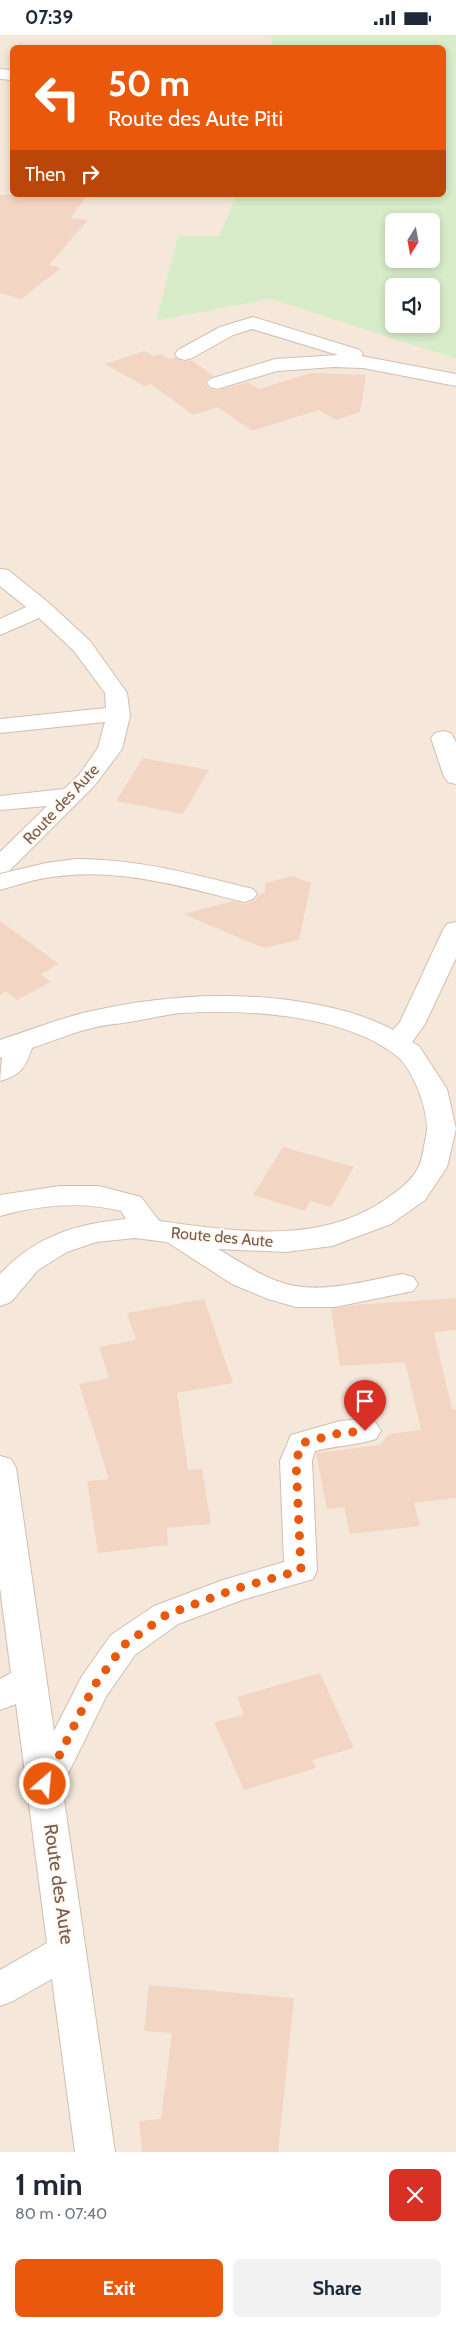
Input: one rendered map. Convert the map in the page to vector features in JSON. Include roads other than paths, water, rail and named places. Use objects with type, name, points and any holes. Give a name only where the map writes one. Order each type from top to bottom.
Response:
[{"type":"street","points":[[185,354],[232,327],[242,323],[253,323],[346,351],[377,365]]},
{"type":"street","points":[[217,383],[275,365],[300,362],[344,361],[377,365],[456,380]]},
{"type":"street","name":"Route des Aute","points":[[0,575],[41,608],[82,646],[116,693],[117,714],[110,749],[87,780],[0,866]]},
{"type":"street","points":[[0,628],[41,608]]},
{"type":"street","points":[[0,725],[117,714]]},
{"type":"street","points":[[443,738],[456,777]]},
{"type":"street","points":[[0,803],[71,796]]},
{"type":"street","points":[[0,883],[51,870],[94,867],[123,868],[183,879],[244,894]]},
{"type":"street","points":[[396,1045],[412,1024],[456,929]]},
{"type":"street","name":"Route des Aute","points":[[0,1295],[2,1290],[28,1263],[57,1245],[93,1232],[135,1228],[234,1241],[286,1242],[332,1236],[381,1217],[414,1193],[433,1167],[442,1129],[433,1089],[409,1053],[376,1032],[330,1016],[283,1007],[239,1004],[179,1005],[85,1021],[10,1046]]},
{"type":"street","points":[[0,1072],[13,1064],[10,1046]]},
{"type":"street","points":[[0,1206],[11,1202],[60,1196],[99,1195],[131,1204],[161,1231],[217,1263],[284,1295],[310,1299],[348,1296],[403,1284]]},
{"type":"street","points":[[45,1784],[94,1686],[124,1645],[166,1615],[235,1589],[301,1570],[296,1461],[302,1443],[340,1433],[365,1431]]},
{"type":"street","name":"Route des Aute","points":[[0,1473],[95,2152]]},
{"type":"street","points":[[0,1696],[30,1679]]},
{"type":"street","points":[[0,1989],[68,1951]]}]
